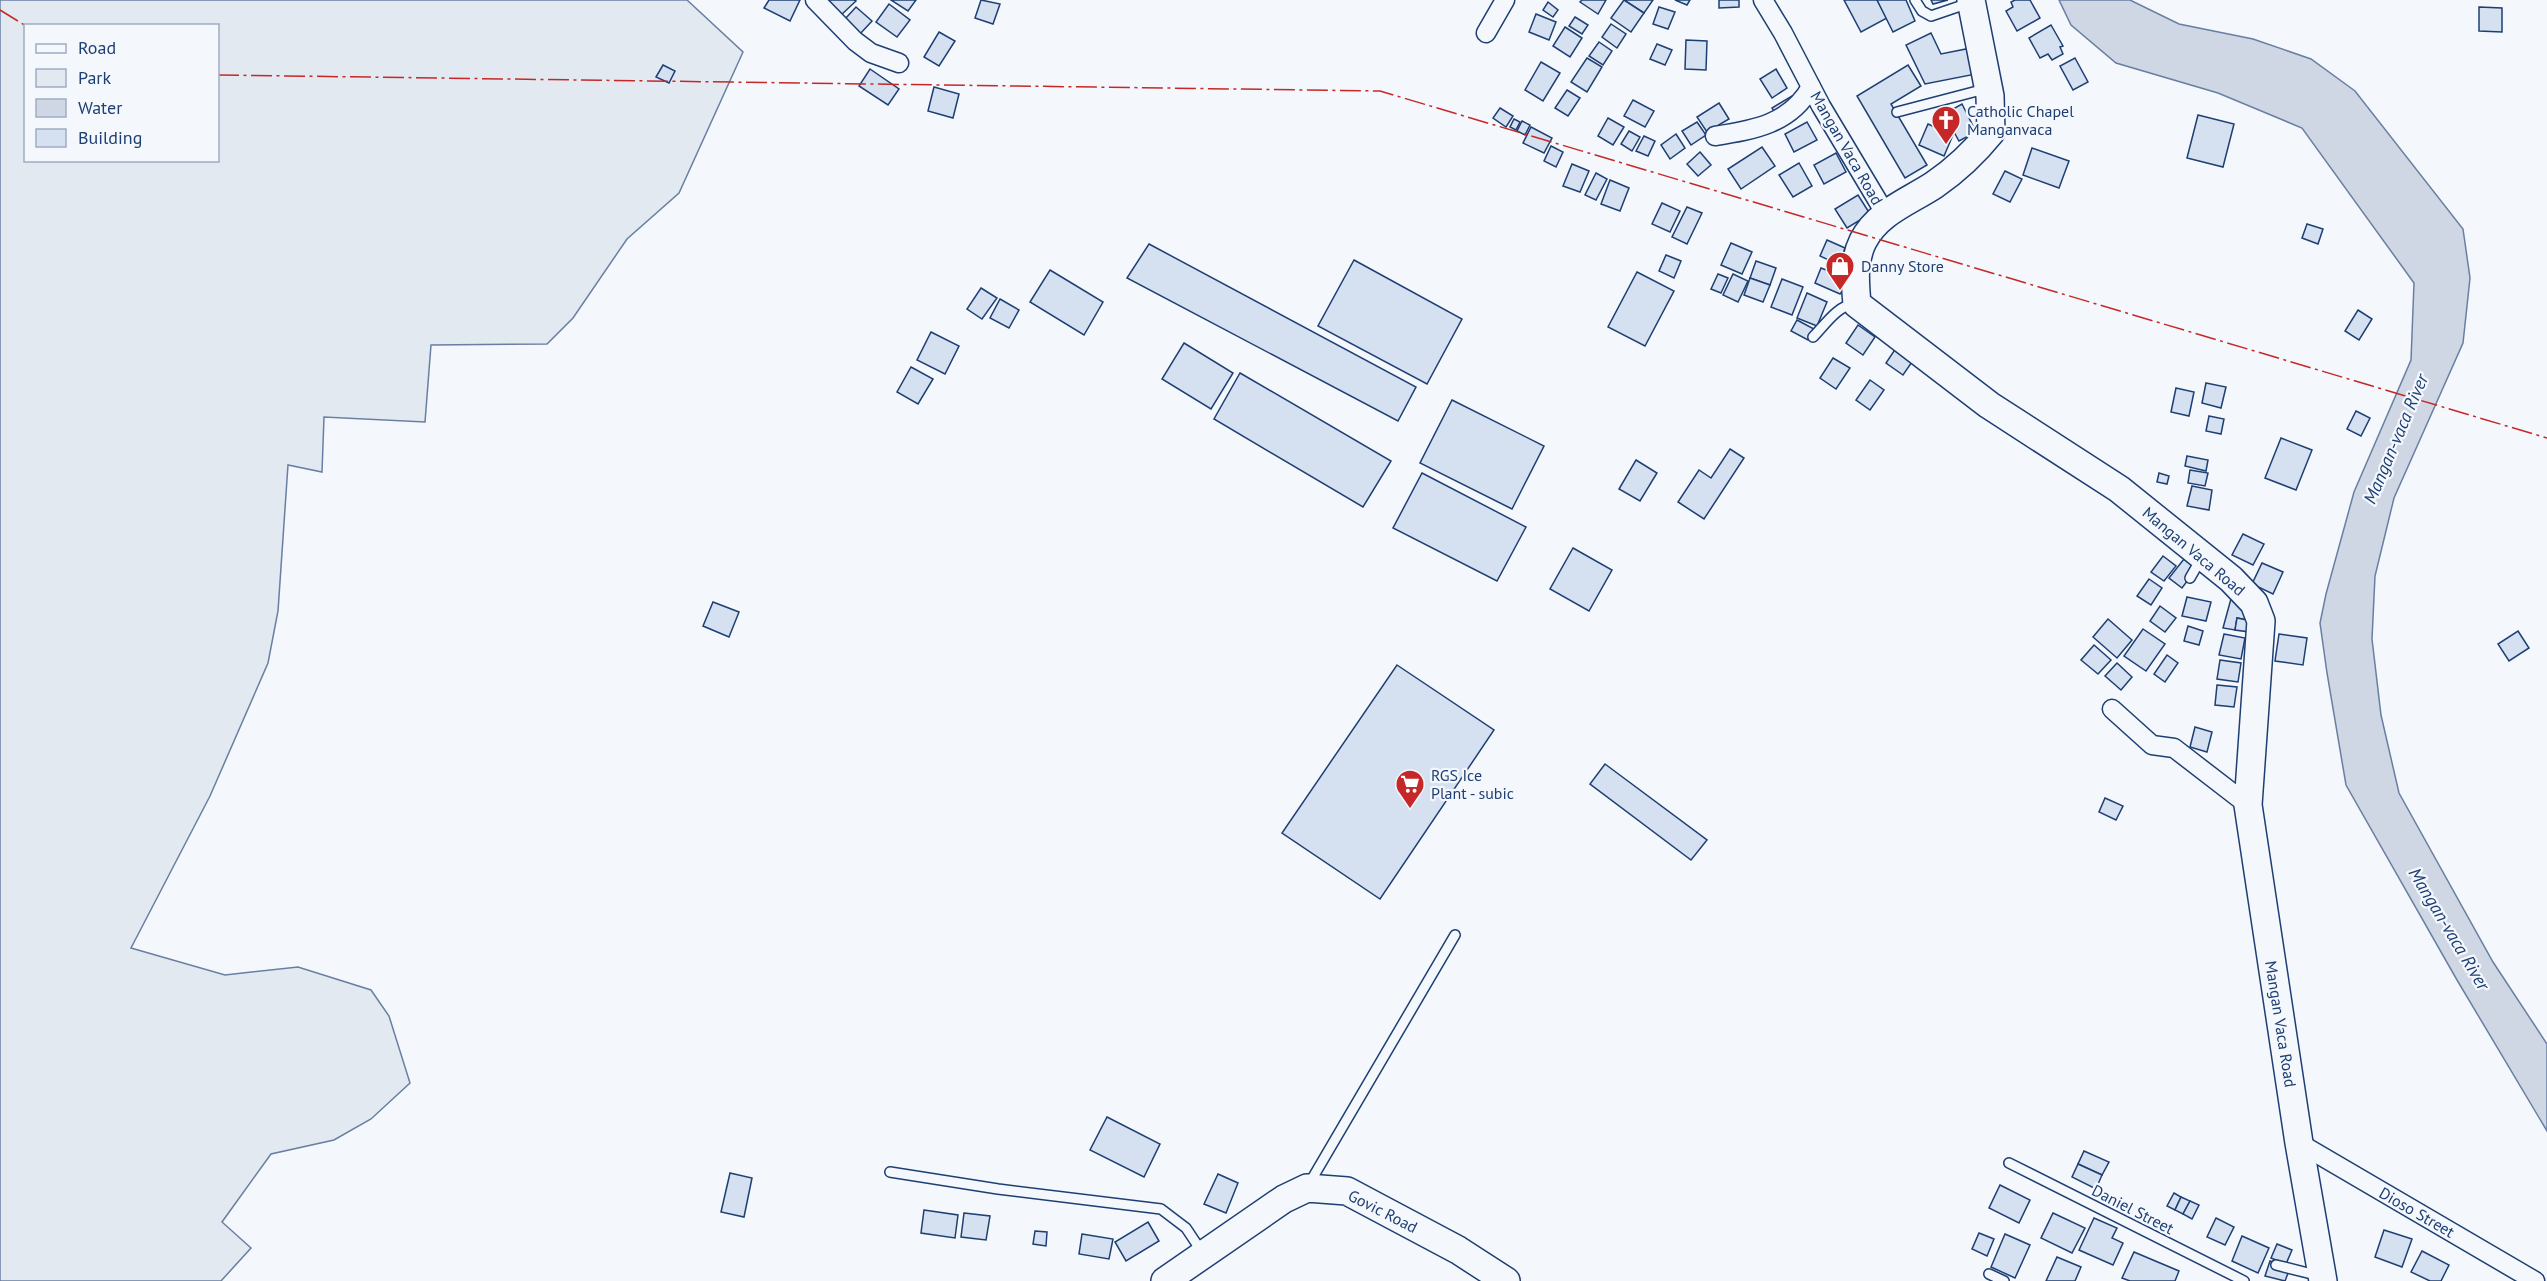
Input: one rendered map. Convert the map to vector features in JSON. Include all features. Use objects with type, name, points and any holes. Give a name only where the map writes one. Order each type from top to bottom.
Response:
[{"type":"street","points":[[815,0],[855,41],[871,52],[899,63]]},
{"type":"street","points":[[1486,33],[1505,0]]},
{"type":"street","name":"Mangan Vaca Road","points":[[1763,0],[1885,213],[1863,241],[1855,272],[1857,304],[1989,405],[2119,489],[2197,567],[2254,603],[2261,621],[2248,805],[2322,1279]]},
{"type":"street","points":[[1885,213],[1933,185],[1971,157],[1991,132],[1989,88],[1971,1]]},
{"type":"street","points":[[1716,136],[1756,130],[1781,118],[1802,102],[1811,87]]},
{"type":"street","points":[[2112,709],[2152,746],[2174,748],[2248,805]]},
{"type":"street","name":"Dioso Street","points":[[2299,1143],[2535,1281]]},
{"type":"street","points":[[1165,1281],[1284,1199],[1307,1188]]},
{"type":"street","name":"Govic Road","points":[[1307,1188],[1347,1191],[1458,1250],[1506,1281]]},
{"type":"lane","points":[[1915,0],[1922,11],[1931,16],[1971,1]]},
{"type":"lane","points":[[1897,112],[1989,88]]},
{"type":"lane","points":[[1813,337],[1836,313],[1847,305],[1857,304]]},
{"type":"lane","points":[[1307,1188],[1455,935]]},
{"type":"lane","name":"Daniel Street","points":[[2009,1163],[2244,1281]]},
{"type":"lane","points":[[890,1172],[998,1189],[1161,1209],[1186,1228],[1204,1255]]},
{"type":"lane","points":[[2276,1265],[2322,1279]]},
{"type":"lane","points":[[1989,1274],[2004,1281]]},
{"type":"green space","points":[[0,0],[687,0],[743,52],[679,193],[627,239],[573,318],[547,344],[431,345],[425,422],[324,417],[322,472],[288,465],[278,611],[268,663],[210,796],[131,948],[225,975],[298,967],[371,990],[389,1016],[410,1083],[371,1119],[334,1140],[271,1154],[222,1222],[251,1248],[221,1281],[0,1281]]},
{"type":"water","name":"Mangan-vaca River","points":[[2059,0],[2130,0],[2179,24],[2253,39],[2311,59],[2355,91],[2463,229],[2470,278],[2463,343],[2394,498],[2375,576],[2372,639],[2381,715],[2399,793],[2493,962],[2547,1044],[2547,1131],[2457,980],[2346,785],[2327,673],[2320,623],[2326,594],[2354,492],[2411,360],[2414,283],[2302,128],[2218,93],[2116,63],[2071,25]]},
{"type":"building","points":[[769,0],[800,0],[790,21],[764,8]]},
{"type":"building","points":[[825,0],[854,0],[856,1],[840,16]]},
{"type":"building","points":[[891,0],[916,0],[908,11]]},
{"type":"building","points":[[981,0],[1000,4],[993,24],[975,18]]},
{"type":"building","points":[[1582,0],[1606,0],[1598,14],[1580,2]]},
{"type":"building","points":[[1624,0],[1653,0],[1644,13]]},
{"type":"building","points":[[1624,0],[1644,13],[1631,32],[1611,18]]},
{"type":"building","points":[[1675,0],[1690,0],[1687,5]]},
{"type":"building","points":[[1719,0],[1739,0],[1739,7],[1719,8]]},
{"type":"building","points":[[1844,0],[1877,0],[1887,18],[1861,32]]},
{"type":"building","points":[[1877,0],[1906,0],[1915,21],[1893,32]]},
{"type":"building","points":[[1931,0],[1948,0],[1933,4]]},
{"type":"building","points":[[2030,0],[2040,18],[2017,31],[2006,11],[2013,7],[2011,2]]},
{"type":"building","points":[[1548,2],[1558,10],[1553,17],[1543,10]]},
{"type":"building","points":[[889,4],[910,20],[897,37],[876,22]]},
{"type":"building","points":[[856,7],[872,21],[860,34],[845,19]]},
{"type":"building","points":[[1659,7],[1675,12],[1668,29],[1653,24]]},
{"type":"building","points":[[2479,7],[2502,8],[2502,32],[2479,31]]},
{"type":"building","points":[[1536,14],[1556,22],[1549,40],[1529,32]]},
{"type":"building","points":[[1575,17],[1588,25],[1582,34],[1569,26]]},
{"type":"building","points":[[1611,24],[1626,34],[1617,48],[1602,37]]},
{"type":"building","points":[[2051,25],[2063,46],[2060,47],[2063,54],[2052,60],[2048,54],[2040,58],[2029,38]]},
{"type":"building","points":[[1565,27],[1582,38],[1570,57],[1553,46]]},
{"type":"building","points":[[939,32],[955,41],[939,66],[924,57]]},
{"type":"building","points":[[1931,33],[1941,54],[1971,48],[1976,74],[1925,84],[1906,45]]},
{"type":"building","points":[[1686,40],[1707,41],[1706,70],[1685,69]]},
{"type":"building","points":[[1599,42],[1612,51],[1603,65],[1589,56]]},
{"type":"building","points":[[1657,44],[1672,50],[1665,65],[1650,59]]},
{"type":"building","points":[[1587,58],[1602,67],[1587,92],[1571,82]]},
{"type":"building","points":[[2075,58],[2088,82],[2073,90],[2060,66]]},
{"type":"building","points":[[1541,62],[1560,73],[1543,101],[1525,90]]},
{"type":"building","points":[[663,65],[675,71],[669,83],[656,77]]},
{"type":"building","points":[[1908,65],[1921,86],[1891,104],[1927,165],[1905,178],[1857,96]]},
{"type":"building","points":[[870,69],[899,89],[888,105],[859,86]]},
{"type":"building","points":[[1776,69],[1787,88],[1772,98],[1760,79]]},
{"type":"building","points":[[934,87],[959,94],[953,118],[928,111]]},
{"type":"building","points":[[1567,90],[1580,98],[1568,116],[1555,108]]},
{"type":"building","points":[[1792,96],[1802,112],[1782,124],[1772,108]]},
{"type":"building","points":[[1633,100],[1654,111],[1645,127],[1624,116]]},
{"type":"building","points":[[1719,103],[1729,119],[1707,132],[1697,117]]},
{"type":"building","points":[[1962,104],[1976,132],[1959,141],[1944,114]]},
{"type":"building","points":[[1500,108],[1513,116],[1506,127],[1493,118]]},
{"type":"building","points":[[2198,115],[2234,124],[2223,167],[2187,158]]},
{"type":"building","points":[[1608,118],[1624,127],[1613,145],[1598,136]]},
{"type":"building","points":[[1514,119],[1520,122],[1516,130],[1510,127]]},
{"type":"building","points":[[1522,121],[1530,125],[1525,135],[1517,131]]},
{"type":"building","points":[[1697,122],[1706,135],[1691,145],[1682,131]]},
{"type":"building","points":[[1807,122],[1817,140],[1794,152],[1785,134]]},
{"type":"building","points":[[1928,124],[1953,135],[1944,156],[1919,145]]},
{"type":"building","points":[[1531,127],[1552,138],[1544,153],[1523,143]]},
{"type":"building","points":[[1629,131],[1640,137],[1632,151],[1621,144]]},
{"type":"building","points":[[1676,134],[1685,148],[1670,159],[1661,145]]},
{"type":"building","points":[[1644,136],[1655,141],[1648,156],[1636,151]]},
{"type":"building","points":[[1551,146],[1563,152],[1556,167],[1544,161]]},
{"type":"building","points":[[1762,147],[1775,166],[1741,189],[1728,169]]},
{"type":"building","points":[[2032,148],[2069,161],[2059,188],[2023,175]]},
{"type":"building","points":[[1700,152],[1711,165],[1698,176],[1687,164]]},
{"type":"building","points":[[1836,153],[1846,172],[1824,184],[1814,165]]},
{"type":"building","points":[[1799,163],[1812,186],[1793,197],[1779,175]]},
{"type":"building","points":[[1572,164],[1589,171],[1580,192],[1563,186]]},
{"type":"building","points":[[2005,171],[2022,179],[2010,202],[1993,194]]},
{"type":"building","points":[[1596,173],[1607,179],[1596,200],[1585,195]]},
{"type":"building","points":[[1610,180],[1629,188],[1620,211],[1601,204]]},
{"type":"building","points":[[1858,195],[1870,214],[1847,228],[1835,209]]},
{"type":"building","points":[[1662,203],[1680,211],[1670,232],[1652,224]]},
{"type":"building","points":[[1687,207],[1702,213],[1687,244],[1672,237]]},
{"type":"building","points":[[2307,224],[2323,229],[2318,244],[2302,238]]},
{"type":"building","points":[[1827,240],[1845,248],[1839,265],[1820,256]]},
{"type":"building","points":[[1731,243],[1752,252],[1742,274],[1721,265]]},
{"type":"building","points":[[1149,244],[1416,387],[1398,421],[1127,278]]},
{"type":"building","points":[[1666,255],[1681,261],[1674,278],[1659,271]]},
{"type":"building","points":[[1354,260],[1462,319],[1427,384],[1318,326]]},
{"type":"building","points":[[1756,261],[1776,268],[1770,285],[1750,278]]},
{"type":"building","points":[[1821,268],[1847,278],[1840,294],[1815,283]]},
{"type":"building","points":[[1050,270],[1103,302],[1084,335],[1030,302]]},
{"type":"building","points":[[1637,272],[1674,291],[1645,346],[1608,327]]},
{"type":"building","points":[[1718,274],[1728,278],[1721,293],[1711,289]]},
{"type":"building","points":[[1733,274],[1748,281],[1738,302],[1723,295]]},
{"type":"building","points":[[1750,278],[1770,285],[1763,302],[1744,295]]},
{"type":"building","points":[[1782,279],[1803,287],[1792,315],[1771,307]]},
{"type":"building","points":[[981,288],[997,298],[982,319],[967,309]]},
{"type":"building","points":[[1807,293],[1827,302],[1817,326],[1797,318]]},
{"type":"building","points":[[1000,299],[1019,310],[1009,328],[990,318]]},
{"type":"building","points":[[2358,310],[2372,319],[2359,340],[2345,331]]},
{"type":"building","points":[[1797,320],[1814,329],[1808,340],[1791,331]]},
{"type":"building","points":[[1858,325],[1875,337],[1863,355],[1846,343]]},
{"type":"building","points":[[931,332],[959,346],[945,374],[917,360]]},
{"type":"building","points":[[1184,343],[1233,373],[1211,409],[1162,379]]},
{"type":"building","points":[[1896,348],[1914,359],[1903,375],[1886,363]]},
{"type":"building","points":[[1833,358],[1850,368],[1836,389],[1820,378]]},
{"type":"building","points":[[911,367],[933,379],[918,404],[897,392]]},
{"type":"building","points":[[1240,373],[1391,461],[1363,507],[1214,419]]},
{"type":"building","points":[[1870,380],[1884,390],[1870,410],[1856,400]]},
{"type":"building","points":[[2206,383],[2226,387],[2221,408],[2202,403]]},
{"type":"building","points":[[2176,388],[2194,392],[2189,416],[2171,412]]},
{"type":"building","points":[[1452,400],[1544,446],[1512,509],[1420,463]]},
{"type":"building","points":[[2356,411],[2370,418],[2361,436],[2347,429]]},
{"type":"building","points":[[2209,416],[2224,419],[2221,434],[2206,431]]},
{"type":"building","points":[[2281,438],[2312,450],[2296,490],[2265,478]]},
{"type":"building","points":[[1730,449],[1744,458],[1704,519],[1678,502],[1699,470],[1711,478]]},
{"type":"building","points":[[2187,456],[2208,460],[2206,471],[2185,466]]},
{"type":"building","points":[[1636,460],[1657,473],[1640,501],[1619,489]]},
{"type":"building","points":[[2190,470],[2208,473],[2205,486],[2188,483]]},
{"type":"building","points":[[1422,473],[1526,527],[1497,581],[1393,528]]},
{"type":"building","points":[[2159,473],[2169,476],[2167,484],[2157,482]]},
{"type":"building","points":[[2192,486],[2212,490],[2209,510],[2187,506]]},
{"type":"building","points":[[2243,534],[2264,544],[2253,565],[2232,555]]},
{"type":"building","points":[[1573,548],[1612,570],[1589,611],[1550,589]]},
{"type":"building","points":[[2163,556],[2176,566],[2164,581],[2151,572]]},
{"type":"building","points":[[2184,559],[2197,568],[2182,588],[2169,578]]},
{"type":"building","points":[[2262,563],[2283,572],[2273,594],[2252,584]]},
{"type":"building","points":[[2149,579],[2162,588],[2151,605],[2137,596]]},
{"type":"building","points":[[2232,595],[2244,610],[2247,620],[2237,618],[2235,630],[2223,628]]},
{"type":"building","points":[[2187,597],[2211,602],[2206,621],[2182,616]]},
{"type":"building","points":[[713,602],[739,612],[729,637],[703,626]]},
{"type":"building","points":[[2160,606],[2176,618],[2165,632],[2150,621]]},
{"type":"building","points":[[2237,618],[2247,620],[2250,632],[2235,630]]},
{"type":"building","points":[[2108,619],[2132,640],[2117,658],[2093,637]]},
{"type":"building","points":[[2188,626],[2203,631],[2199,645],[2184,641]]},
{"type":"building","points":[[2143,629],[2165,644],[2146,671],[2124,656]]},
{"type":"building","points":[[2518,631],[2529,648],[2509,661],[2498,644]]},
{"type":"building","points":[[2224,634],[2245,638],[2241,659],[2219,655]]},
{"type":"building","points":[[2279,634],[2307,638],[2303,665],[2275,661]]},
{"type":"building","points":[[2094,645],[2111,660],[2098,674],[2081,660]]},
{"type":"building","points":[[2167,655],[2178,663],[2165,682],[2154,674]]},
{"type":"building","points":[[2220,660],[2241,663],[2238,682],[2217,679]]},
{"type":"building","points":[[2117,663],[2132,677],[2121,690],[2105,676]]},
{"type":"building","points":[[1397,665],[1494,730],[1380,899],[1282,833]]},
{"type":"building","points":[[2217,685],[2237,687],[2234,707],[2215,705]]},
{"type":"building","points":[[2195,727],[2212,732],[2207,752],[2190,747]]},
{"type":"building","points":[[1605,764],[1707,840],[1691,860],[1590,784]]},
{"type":"building","points":[[2105,798],[2123,806],[2116,820],[2099,812]]},
{"type":"building","points":[[1107,1117],[1160,1144],[1144,1177],[1090,1150]]},
{"type":"building","points":[[2084,1151],[2109,1162],[2102,1175],[2078,1164]]},
{"type":"building","points":[[2078,1164],[2102,1175],[2096,1189],[2072,1177]]},
{"type":"building","points":[[730,1173],[752,1178],[744,1217],[721,1212]]},
{"type":"building","points":[[1218,1174],[1238,1183],[1226,1213],[1204,1204]]},
{"type":"building","points":[[2000,1185],[2030,1200],[2019,1223],[1989,1208]]},
{"type":"building","points":[[2174,1193],[2181,1197],[2175,1210],[2167,1206]]},
{"type":"building","points":[[2181,1197],[2190,1201],[2183,1214],[2175,1210]]},
{"type":"building","points":[[2190,1201],[2199,1205],[2192,1219],[2183,1214]]},
{"type":"building","points":[[924,1210],[958,1215],[955,1238],[921,1233]]},
{"type":"building","points":[[964,1213],[990,1216],[986,1240],[961,1237]]},
{"type":"building","points":[[2053,1213],[2085,1228],[2072,1253],[2041,1238]]},
{"type":"building","points":[[2094,1218],[2117,1228],[2112,1238],[2123,1243],[2113,1265],[2079,1250]]},
{"type":"building","points":[[2216,1218],[2234,1227],[2225,1245],[2207,1237]]},
{"type":"building","points":[[1148,1222],[1159,1241],[1126,1261],[1115,1242]]},
{"type":"building","points":[[2384,1230],[2412,1239],[2402,1267],[2375,1257]]},
{"type":"building","points":[[1035,1231],[1047,1232],[1046,1246],[1033,1244]]},
{"type":"building","points":[[1979,1233],[1994,1239],[1987,1256],[1972,1249]]},
{"type":"building","points":[[1082,1234],[1113,1239],[1109,1259],[1079,1254]]},
{"type":"building","points":[[2005,1234],[2030,1245],[2015,1278],[1991,1267]]},
{"type":"building","points":[[2242,1236],[2269,1248],[2258,1273],[2232,1261]]},
{"type":"building","points":[[2277,1244],[2292,1250],[2286,1264],[2271,1258]]},
{"type":"building","points":[[2422,1251],[2449,1265],[2441,1281],[2430,1281],[2411,1272]]},
{"type":"building","points":[[2134,1252],[2179,1271],[2175,1281],[2130,1281],[2122,1278]]},
{"type":"building","points":[[2057,1257],[2081,1267],[2075,1281],[2046,1281]]},
{"type":"building","points":[[2270,1261],[2290,1268],[2285,1281],[2265,1276]]},
{"type":"power","points":[[0,10],[24,25]]},
{"type":"power","points":[[219,75],[1380,91],[2547,438]]},
{"type":"place","name":"Catholic Chapel Manganvaca","points":[[1946,146]]},
{"type":"place","name":"Danny Store","points":[[1840,292]]},
{"type":"place","name":"RGS Ice Plant - subic","points":[[1410,810]]}]
